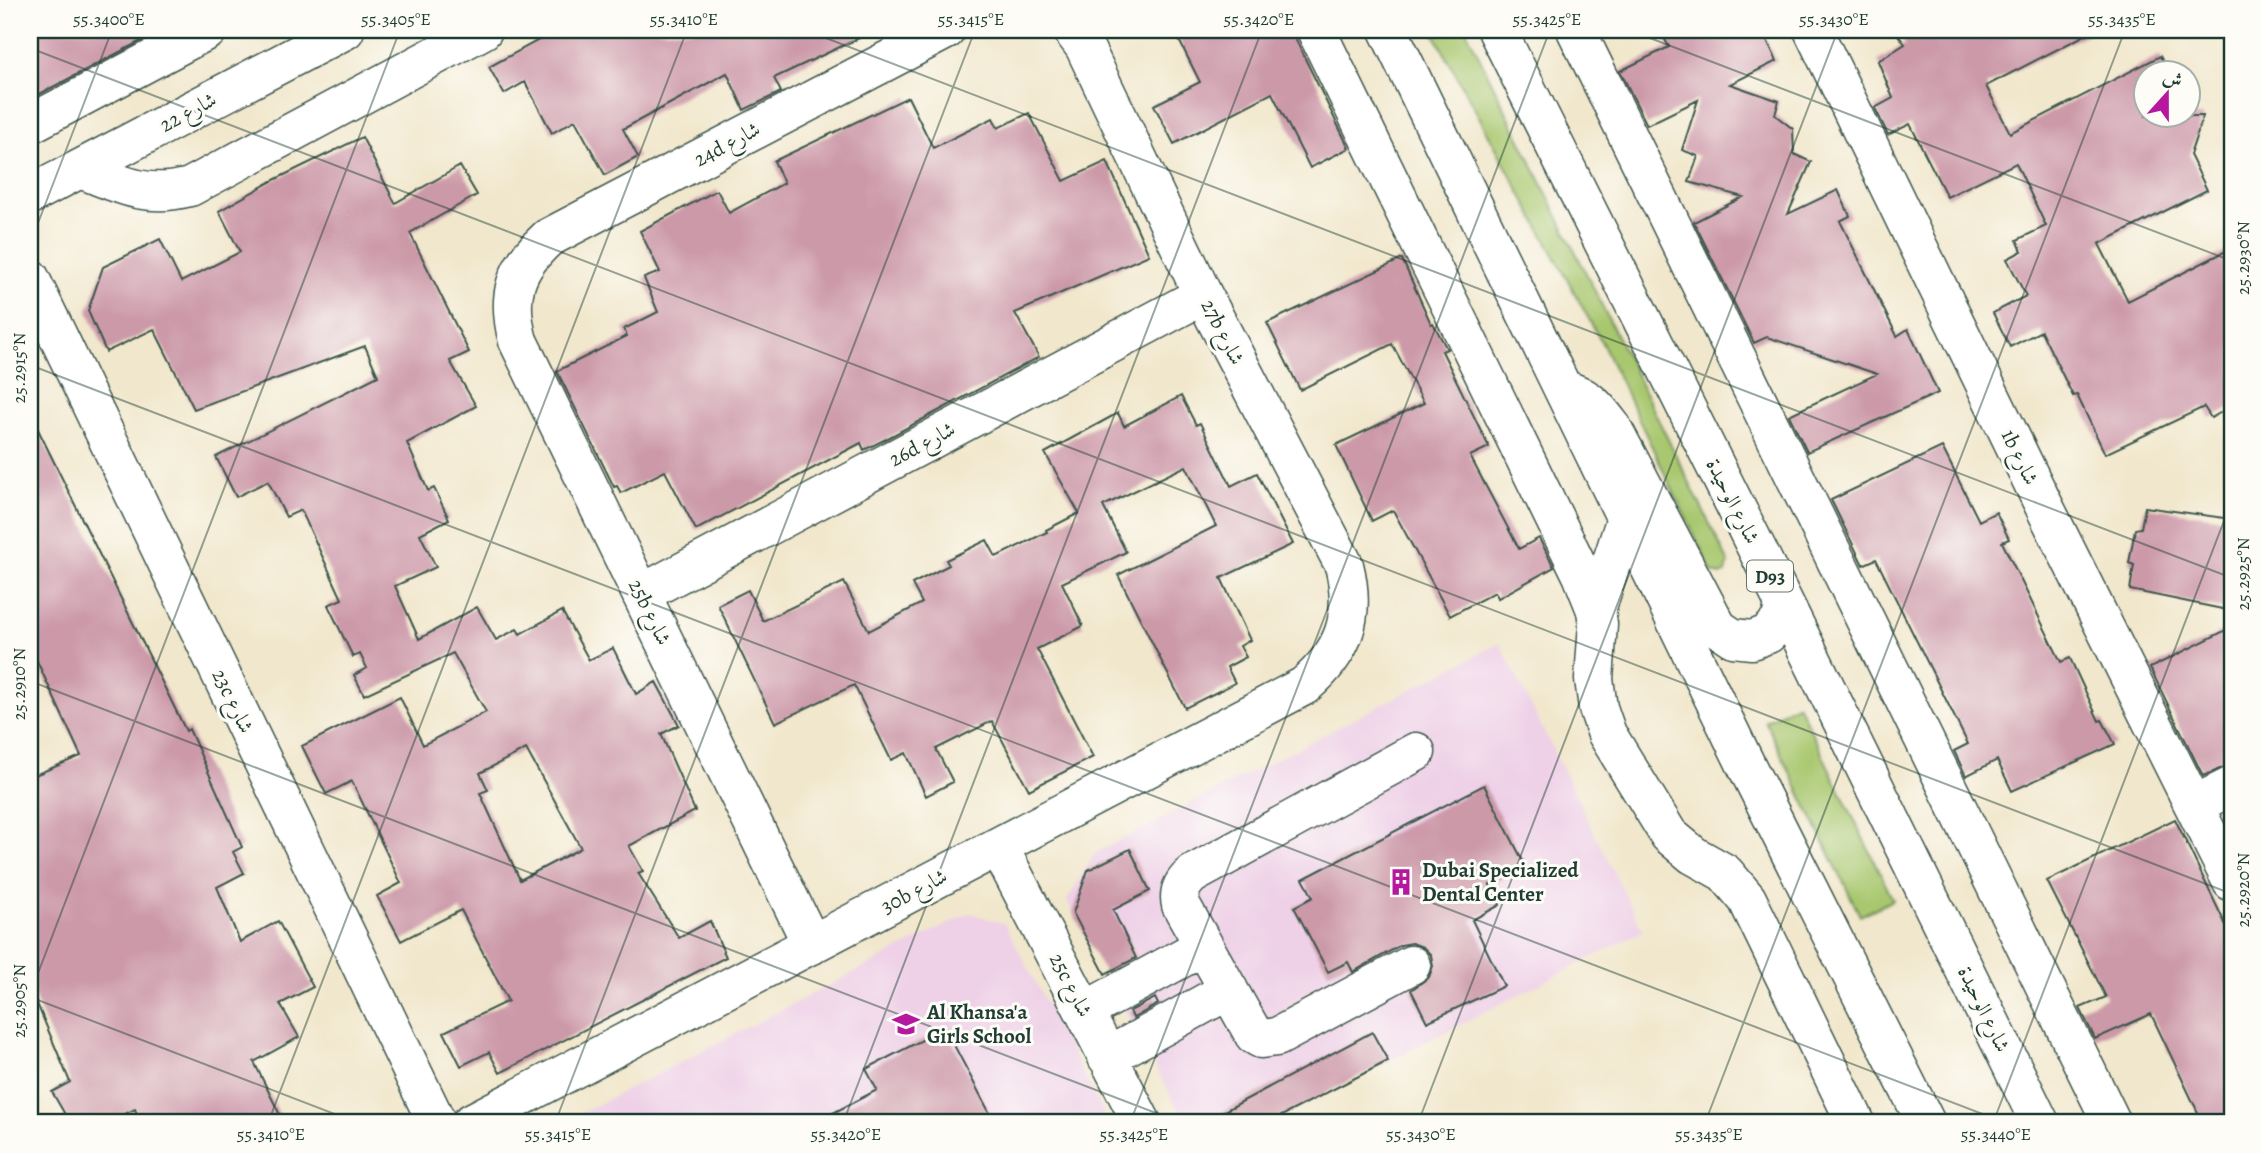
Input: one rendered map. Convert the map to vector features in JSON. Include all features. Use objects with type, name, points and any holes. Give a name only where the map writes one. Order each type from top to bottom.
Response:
[{"type":"street","points":[[30,124],[208,30]]},
{"type":"street","name":"شارع 22","points":[[30,195],[345,30]]},
{"type":"street","points":[[79,169],[148,192],[169,193],[190,187],[483,30]]},
{"type":"street","name":"24d شارع","points":[[519,273],[531,254],[548,238],[946,30]]},
{"type":"street","name":"27b شارع","points":[[1072,30],[1084,46],[1203,295],[1344,565],[1350,603],[1342,640]]},
{"type":"street","points":[[1316,30],[1582,575],[1596,610],[1598,624],[1594,679],[1598,708],[1607,734],[1669,835],[1693,855],[1725,873],[1746,899],[1856,1123]]},
{"type":"street","points":[[1388,30],[1926,1123]]},
{"type":"street","name":"شارع الوحيدة","points":[[1497,30],[2040,1123]]},
{"type":"street","points":[[1576,30],[2112,1123]]},
{"type":"street","name":"1b شارع","points":[[1813,30],[2046,510],[2232,882]]},
{"type":"street","name":"25b شارع","points":[[519,273],[512,295],[512,318],[518,341],[811,945]]},
{"type":"street","name":"23c شارع","points":[[30,278],[437,1123]]},
{"type":"street","name":"26d شارع","points":[[641,594],[1203,295]]},
{"type":"street","points":[[1563,390],[1585,397],[1600,410],[1612,427],[1718,628],[1734,638],[1752,640],[1769,634],[1781,620],[1784,603]]},
{"type":"street","points":[[1596,610],[1626,518]]},
{"type":"street","name":"30b شارع","points":[[471,1123],[1304,686],[1332,658],[1342,640]]},
{"type":"street","points":[[1411,965],[1269,1040],[1261,1039],[1254,1035],[1181,905],[1179,896],[1186,879],[1416,752]]},
{"type":"street","points":[[2194,805],[2232,786]]},
{"type":"street","name":"25c شارع","points":[[999,847],[1142,1123]]},
{"type":"street","points":[[1085,1011],[1204,946]]},
{"type":"street","points":[[1107,1057],[1229,990]]},
{"type":"shaded area","points":[[1500,643],[1643,931],[1268,1123],[1185,1123],[1067,901],[1094,854]]},
{"type":"shaded area","name":"Al Khansa'a Girls School","points":[[970,913],[1005,924],[1109,1123],[562,1123]]},
{"type":"green space","points":[[1432,30],[1466,30],[1729,563],[1725,573],[1720,575],[1712,572],[1603,345]]},
{"type":"green space","points":[[1798,704],[1893,900],[1860,916],[1765,721]]},
{"type":"building","points":[[30,30],[162,30],[30,99]]},
{"type":"building","points":[[557,30],[876,30],[774,78],[781,92],[744,110],[727,73],[623,129],[638,157],[605,175],[575,120],[552,133],[525,82],[504,94],[489,67]]},
{"type":"building","points":[[1174,30],[1291,30],[1349,148],[1310,168],[1272,93],[1174,144],[1154,105],[1200,82]]},
{"type":"building","points":[[1660,30],[1762,30],[1777,61],[1730,84],[1779,101],[1775,115],[1793,129],[1794,154],[1811,162],[1788,214],[1838,190],[1850,216],[1840,221],[1897,336],[1908,329],[1938,393],[1807,452],[1789,415],[1877,374],[1767,337],[1754,343],[1694,222],[1743,197],[1689,182],[1698,156],[1682,150],[1698,100],[1647,125],[1620,71],[1669,47]]},
{"type":"building","points":[[1894,30],[2095,30],[1986,86],[2010,133],[2132,70],[2132,130],[2198,130],[2190,155],[2207,190],[2099,244],[2128,301],[2232,248],[2232,406],[2211,418],[2204,407],[2105,454],[2077,395],[2073,396],[2041,331],[2010,347],[1993,313],[2026,296],[2007,259],[2022,251],[2017,240],[2046,226],[2016,163],[1947,197],[1910,124],[1888,135],[1875,108],[1893,98],[1878,61],[1905,44]]},
{"type":"building","points":[[908,97],[933,148],[993,118],[998,128],[1029,113],[1064,181],[1107,161],[1149,255],[1015,313],[1039,357],[886,439],[864,450],[861,443],[696,530],[665,471],[621,493],[617,486],[614,487],[557,371],[627,336],[624,329],[658,312],[644,278],[660,272],[640,231],[717,190],[729,213],[784,183],[774,161]]},
{"type":"building","points":[[362,137],[395,203],[460,166],[477,195],[410,233],[469,352],[450,361],[476,406],[407,443],[428,491],[434,488],[449,519],[420,534],[436,567],[395,586],[419,639],[477,607],[496,640],[517,629],[520,634],[562,611],[589,660],[613,648],[636,694],[656,682],[679,725],[661,734],[695,811],[629,846],[643,871],[638,873],[679,938],[710,921],[726,957],[500,1073],[489,1052],[461,1066],[444,1032],[508,1001],[461,910],[401,941],[377,896],[401,883],[352,781],[326,794],[302,746],[400,697],[423,745],[486,712],[453,653],[364,695],[354,675],[367,668],[360,654],[353,657],[328,605],[342,599],[301,510],[286,517],[268,481],[236,497],[216,457],[378,376],[365,346],[194,409],[154,329],[106,352],[88,311],[103,267],[160,239],[181,282],[240,252],[219,211],[272,181]],"holes":[[[526,749],[581,848],[520,880],[480,793],[488,790],[480,773]]]},
{"type":"building","points":[[1402,259],[1431,324],[1433,323],[1447,349],[1442,351],[1489,447],[1470,456],[1519,549],[1539,538],[1554,567],[1498,598],[1495,592],[1450,616],[1393,510],[1372,521],[1336,445],[1424,403],[1392,344],[1300,390],[1267,323]]},
{"type":"building","points":[[1181,396],[1196,425],[1200,423],[1231,486],[1257,473],[1293,544],[1221,578],[1250,640],[1240,646],[1246,657],[1227,667],[1235,683],[1185,708],[1118,575],[1216,526],[1186,466],[1103,506],[1126,552],[1062,583],[1083,626],[1037,649],[1093,757],[1029,790],[992,721],[936,749],[953,782],[926,796],[906,753],[891,760],[854,685],[775,723],[718,605],[748,590],[763,621],[844,582],[869,631],[922,603],[912,584],[949,565],[946,560],[987,540],[996,557],[1079,513],[1045,453],[1118,413],[1124,426]]},
{"type":"building","points":[[30,413],[186,731],[189,729],[242,847],[233,852],[244,873],[217,887],[240,942],[278,921],[313,987],[280,1004],[299,1037],[254,1062],[284,1123],[141,1123],[135,1109],[106,1123],[70,1123],[52,1092],[70,1082],[30,987],[30,777],[81,756],[30,646]]},
{"type":"building","points":[[1942,447],[1979,521],[1996,512],[2009,539],[2002,542],[2061,662],[2070,658],[2099,721],[2102,720],[2115,744],[2012,791],[1997,760],[1966,776],[1954,751],[1968,744],[1876,559],[1863,565],[1831,500]]},
{"type":"building","points":[[2145,507],[2232,519],[2232,611],[2130,590],[2134,565],[2129,563],[2135,529],[2141,528]]},
{"type":"building","points":[[2232,627],[2232,764],[2203,776],[2150,668]]},
{"type":"building","name":"Dubai Specialized Dental Center","points":[[1484,785],[1526,867],[1490,885],[1500,905],[1472,920],[1504,986],[1427,1022],[1411,990],[1429,977],[1433,966],[1431,955],[1423,947],[1412,943],[1401,945],[1353,972],[1348,962],[1328,972],[1294,907],[1313,897],[1303,879]]},
{"type":"building","points":[[2175,819],[2232,938],[2232,1123],[2203,1123],[2151,1014],[2095,1039],[2080,1008],[2106,997],[2047,881]]},
{"type":"building","points":[[1130,849],[1150,891],[1113,910],[1136,958],[1105,974],[1073,913],[1088,870]]},
{"type":"building","points":[[1155,998],[1158,1004],[1133,1018],[1130,1011]]},
{"type":"building","points":[[945,1028],[995,1123],[814,1123],[877,1090],[866,1069]]},
{"type":"building","points":[[1372,1032],[1388,1061],[1268,1123],[1202,1123]]},
{"type":"place","name":"Dubai Specialized Dental Center","points":[[1401,882]]},
{"type":"place","name":"Al Khansa'a Girls School","points":[[906,1024]]}]
